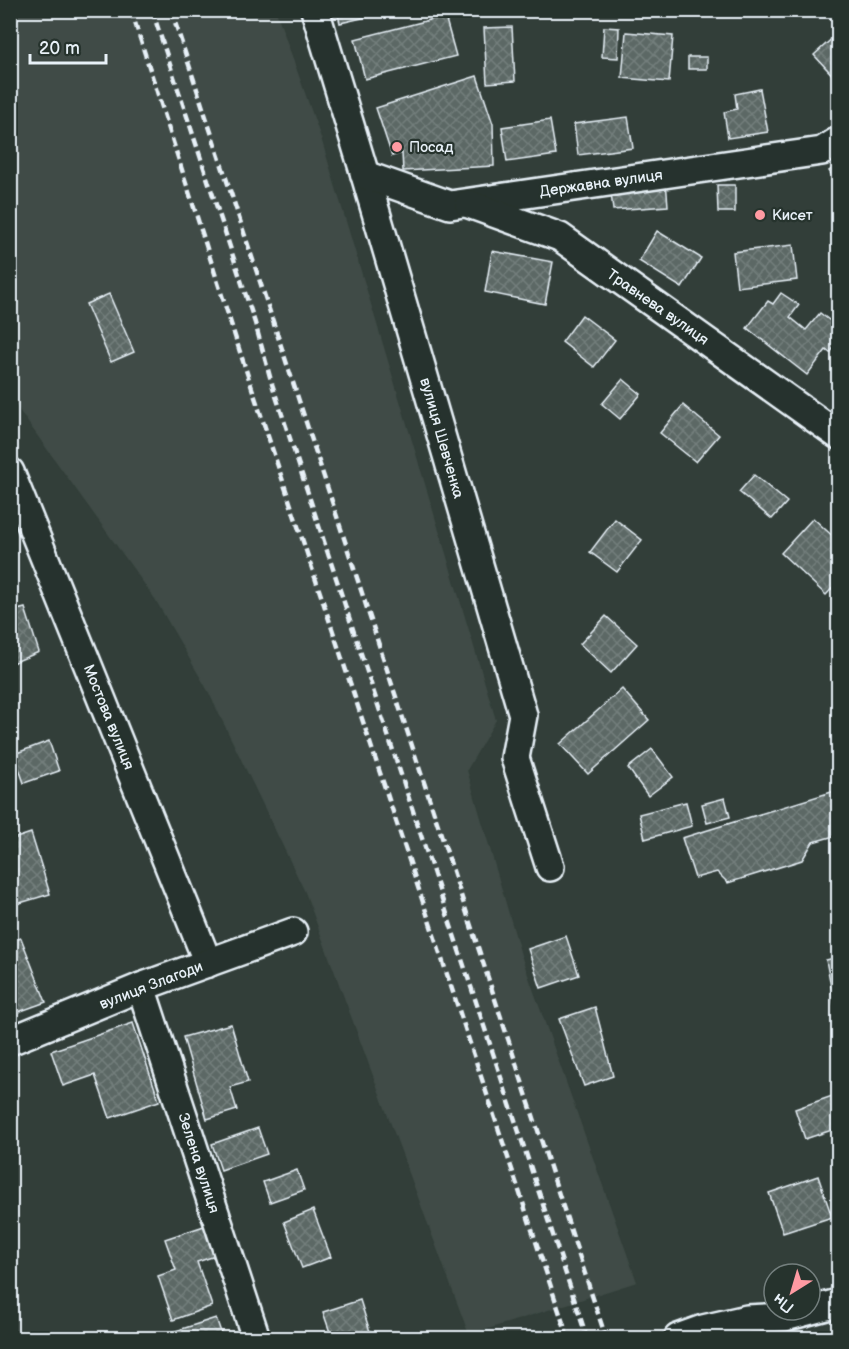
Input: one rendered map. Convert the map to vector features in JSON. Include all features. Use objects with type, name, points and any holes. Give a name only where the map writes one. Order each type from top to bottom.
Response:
[{"type":"street","name":"вулиця Шевченка","points":[[315,10],[523,715],[515,758],[550,867]]},
{"type":"street","name":"Державна вулиця","points":[[365,175],[450,205],[822,150],[838,141]]},
{"type":"street","name":"Травнева вулиця","points":[[465,202],[560,237],[838,435]]},
{"type":"street","name":"Мостова вулиця","points":[[10,472],[208,963]]},
{"type":"street","name":"вулиця Злагоди","points":[[10,1041],[141,987],[293,932]]},
{"type":"street","name":"Зелена вулиця","points":[[141,987],[256,1338]]},
{"type":"street","points":[[822,1307],[838,1303]]},
{"type":"street","points":[[678,1338],[703,1329],[747,1319],[762,1318]]},
{"type":"street","points":[[750,1338],[777,1322]]},
{"type":"shaded area","points":[[10,11],[276,11],[321,138],[496,720],[467,770],[521,955],[637,1282],[469,1335],[305,892],[208,691],[155,599],[11,399]]},
{"type":"building","points":[[337,10],[389,10],[389,12],[340,23]]},
{"type":"building","points":[[445,16],[456,56],[365,79],[355,39]]},
{"type":"building","points":[[512,27],[515,81],[487,83],[484,28]]},
{"type":"building","points":[[604,27],[619,28],[618,58],[602,57]]},
{"type":"building","points":[[626,32],[673,36],[669,82],[622,78]]},
{"type":"building","points":[[836,35],[838,38],[838,81],[814,55]]},
{"type":"building","points":[[688,57],[707,57],[707,69],[688,69]]},
{"type":"building","points":[[477,76],[493,124],[494,166],[403,171],[402,153],[392,156],[376,108]]},
{"type":"building","points":[[760,89],[768,132],[728,138],[724,112],[737,109],[735,94]]},
{"type":"building","points":[[628,117],[633,148],[578,155],[574,124]]},
{"type":"building","points":[[550,120],[556,155],[507,162],[502,127]]},
{"type":"building","points":[[838,165],[838,184],[829,171]]},
{"type":"building","points":[[666,180],[668,206],[613,210],[610,184]]},
{"type":"building","points":[[717,185],[735,185],[735,212],[718,212]]},
{"type":"building","points":[[657,231],[701,258],[682,288],[639,261]]},
{"type":"building","points":[[793,245],[797,280],[737,287],[733,252]]},
{"type":"building","points":[[492,251],[553,262],[545,304],[485,292]]},
{"type":"building","points":[[781,293],[799,305],[790,317],[806,330],[820,313],[838,327],[838,342],[830,353],[826,350],[807,375],[747,328],[768,301],[773,304]]},
{"type":"building","points":[[109,294],[134,352],[111,362],[86,304]]},
{"type":"building","points":[[582,315],[615,340],[594,367],[562,342]]},
{"type":"building","points":[[623,379],[641,394],[620,419],[602,404]]},
{"type":"building","points":[[683,405],[719,435],[696,462],[660,433]]},
{"type":"building","points":[[754,475],[787,502],[772,519],[739,492]]},
{"type":"building","points":[[813,518],[838,541],[838,582],[826,595],[781,553]]},
{"type":"building","points":[[615,519],[642,540],[617,572],[590,552]]},
{"type":"building","points":[[25,608],[39,652],[10,664],[10,612]]},
{"type":"building","points":[[606,616],[637,644],[611,673],[580,644]]},
{"type":"building","points":[[622,689],[649,720],[588,774],[560,744]]},
{"type":"building","points":[[49,741],[59,771],[24,783],[14,754]]},
{"type":"building","points":[[652,749],[673,777],[648,796],[628,768]]},
{"type":"building","points":[[838,790],[838,835],[813,842],[802,860],[728,883],[717,872],[695,878],[682,838]]},
{"type":"building","points":[[725,798],[730,817],[707,823],[702,804]]},
{"type":"building","points":[[686,802],[692,826],[645,839],[639,814]]},
{"type":"building","points":[[31,833],[50,894],[10,906],[10,840]]},
{"type":"building","points":[[566,936],[579,975],[541,988],[528,949]]},
{"type":"building","points":[[21,938],[46,1002],[10,1015],[10,942]]},
{"type":"building","points":[[838,957],[838,1006],[835,1007],[826,960]]},
{"type":"building","points":[[595,1007],[613,1076],[584,1086],[559,1019]]},
{"type":"building","points":[[133,1023],[159,1101],[110,1118],[95,1075],[63,1086],[51,1051]]},
{"type":"building","points":[[231,1024],[248,1082],[230,1087],[237,1110],[207,1119],[183,1037]]},
{"type":"building","points":[[838,1094],[838,1128],[805,1139],[795,1109]]},
{"type":"building","points":[[258,1128],[267,1154],[221,1170],[212,1144]]},
{"type":"building","points":[[297,1170],[304,1190],[270,1202],[263,1182]]},
{"type":"building","points":[[818,1176],[832,1217],[783,1233],[769,1193]]},
{"type":"building","points":[[313,1210],[331,1257],[302,1268],[284,1222]]},
{"type":"building","points":[[204,1226],[215,1256],[197,1262],[212,1306],[173,1320],[158,1276],[176,1270],[165,1239]]},
{"type":"building","points":[[360,1300],[372,1338],[332,1338],[323,1312]]},
{"type":"building","points":[[216,1318],[223,1338],[154,1338]]},
{"type":"railway","points":[[131,10],[240,352],[568,1338]]},
{"type":"railway","points":[[152,10],[255,323],[272,384],[587,1338]]},
{"type":"railway","points":[[171,10],[606,1338]]},
{"type":"place","name":"Посад","points":[[397,147]]},
{"type":"place","name":"Кисет","points":[[760,215]]}]
